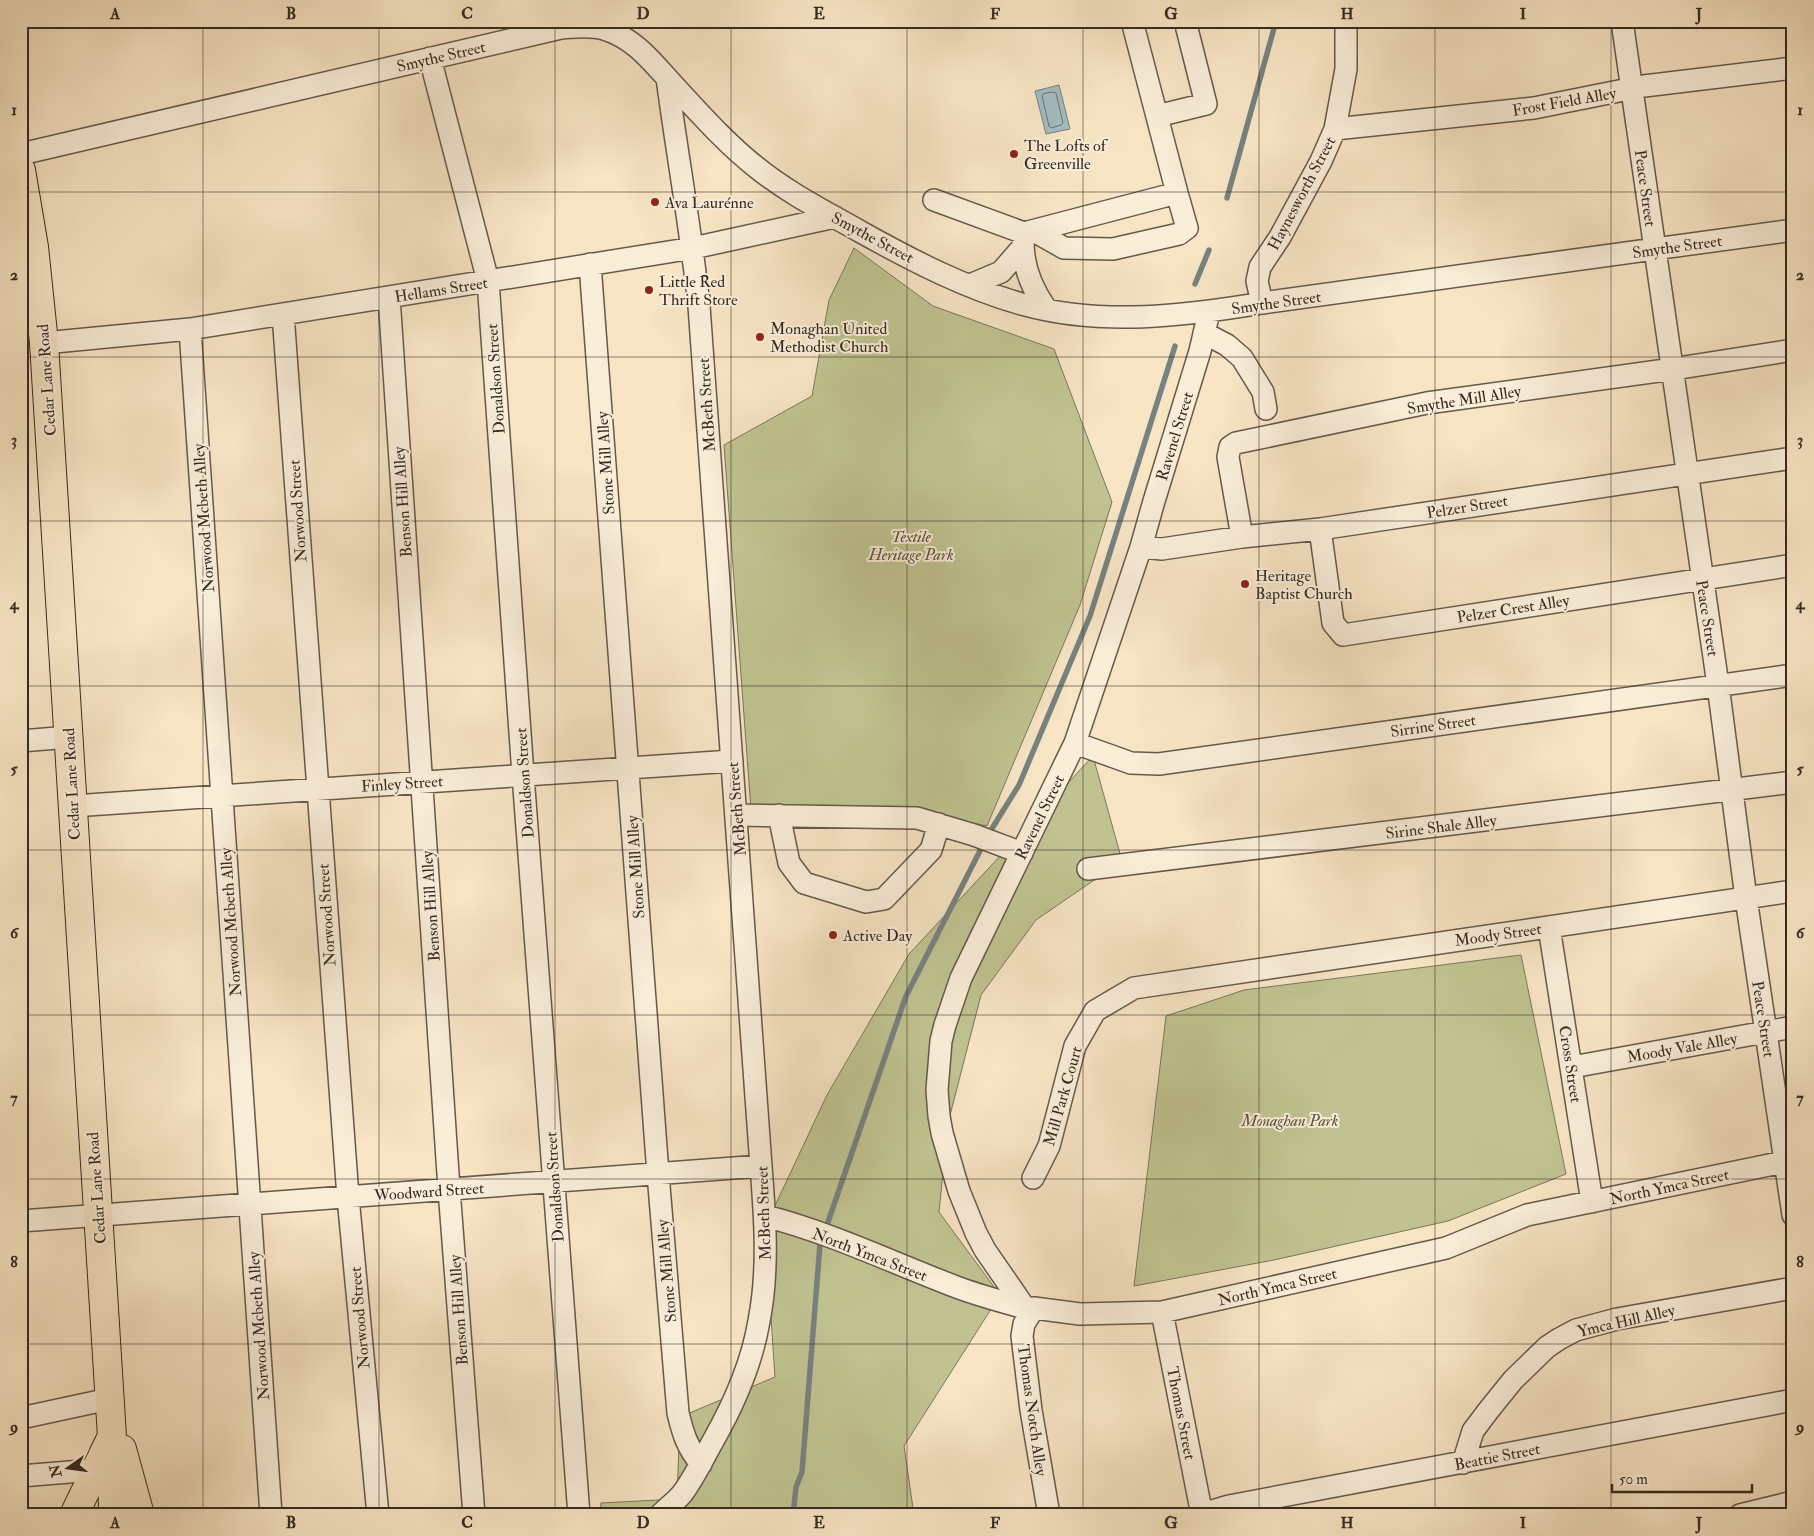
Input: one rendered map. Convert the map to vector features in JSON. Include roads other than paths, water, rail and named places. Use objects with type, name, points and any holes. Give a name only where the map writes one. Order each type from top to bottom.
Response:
[{"type":"main road","name":"Cedar Lane Road","points":[[21,170],[34,247],[44,343],[112,1437],[113,1515]]},
{"type":"main road","name":"Cedar Lane Road","points":[[109,1399],[140,1515]]},
{"type":"main road","points":[[74,1515],[94,1470],[112,1437]]},
{"type":"street","points":[[934,200],[1026,237],[1064,248],[1113,250],[1179,234],[1187,228],[1132,21]]},
{"type":"street","points":[[1157,116],[1206,104],[1185,21]]},
{"type":"street","name":"Haynesworth Street","points":[[1262,303],[1257,281],[1260,267],[1280,237],[1321,161],[1335,129],[1346,69],[1346,21]]},
{"type":"street","name":"Peace Street","points":[[1622,21],[1733,790],[1746,898],[1766,1032],[1789,1161],[1793,1215]]},
{"type":"street","name":"Smythe Street","points":[[21,154],[561,28],[603,28],[628,30],[647,56],[729,145],[775,181],[835,217],[932,269],[1026,305],[1069,314],[1113,317],[1209,312],[1262,303],[1793,230]]},
{"type":"street","name":"Donaldson Street","points":[[430,58],[488,281],[579,1515]]},
{"type":"street","name":"Frost Field Alley","points":[[1335,129],[1534,108],[1632,88],[1739,73],[1793,68]]},
{"type":"street","name":"McBeth Street","points":[[660,1515],[681,1495],[701,1464],[724,1421],[746,1369],[754,1343],[760,1320],[765,1273],[765,1216],[762,1166],[699,306],[693,248],[667,78]]},
{"type":"street","points":[[970,285],[1001,272],[1026,237],[1177,193]]},
{"type":"street","name":"Hellams Street","points":[[44,343],[190,329],[693,248],[835,217]]},
{"type":"street","points":[[1026,237],[1031,282],[1046,309]]},
{"type":"street","name":"Stone Mill Alley","points":[[590,264],[658,1174],[678,1413],[682,1433],[690,1451],[701,1464]]},
{"type":"street","name":"Benson Hill Alley","points":[[389,297],[449,1189],[474,1515]]},
{"type":"street","name":"Ravenel Street","points":[[1030,1308],[985,1250],[959,1191],[942,1133],[937,1090],[939,1056],[944,1025],[961,978],[1075,743],[1141,547],[1200,351],[1209,312]]},
{"type":"street","name":"Norwood Street","points":[[282,314],[348,1197],[378,1515]]},
{"type":"street","name":"Norwood Mcbeth Alley","points":[[190,329],[271,1515]]},
{"type":"street","points":[[1204,333],[1228,345],[1242,358],[1263,392],[1266,409]]},
{"type":"street","name":"Smythe Mill Alley","points":[[1242,537],[1228,457],[1230,447],[1236,442],[1427,403],[1673,369],[1793,350]]},
{"type":"street","name":"Pelzer Street","points":[[1141,547],[1162,549],[1242,537],[1320,529],[1793,458]]},
{"type":"street","name":"Pelzer Crest Alley","points":[[1320,529],[1333,624],[1343,635],[1793,565]]},
{"type":"street","name":"Sirrine Street","points":[[1075,743],[1131,763],[1159,764],[1793,674]]},
{"type":"street","points":[[21,741],[69,737]]},
{"type":"street","name":"Finley Street","points":[[73,806],[732,761]]},
{"type":"street","name":"Sirine Shale Alley","points":[[1088,869],[1793,782]]},
{"type":"street","points":[[737,815],[917,818],[974,835],[1022,854]]},
{"type":"street","points":[[779,815],[788,863],[804,883],[866,902],[884,899],[931,850],[939,824]]},
{"type":"street","name":"Moody Street","points":[[1203,977],[1793,891]]},
{"type":"street","name":"Cross Street","points":[[1549,927],[1592,1202]]},
{"type":"street","name":"Mill Park Court","points":[[1033,1178],[1049,1146],[1074,1046],[1095,1011],[1134,988],[1203,977]]},
{"type":"street","name":"Moody Vale Alley","points":[[1572,1067],[1793,1027]]},
{"type":"street","name":"North Ymca Street","points":[[765,1216],[788,1222],[962,1289],[1030,1308],[1080,1314],[1162,1312],[1446,1248],[1527,1215],[1789,1161]]},
{"type":"street","name":"Woodward Street","points":[[21,1220],[97,1216],[762,1166]]},
{"type":"street","name":"Ymca Hill Alley","points":[[1463,1463],[1473,1431],[1488,1411],[1513,1380],[1559,1338],[1576,1330],[1617,1319],[1793,1288]]},
{"type":"street","name":"Thomas Notch Alley","points":[[1030,1308],[1022,1336],[1030,1410],[1050,1515]]},
{"type":"street","name":"Thomas Street","points":[[1162,1312],[1202,1514]]},
{"type":"street","points":[[21,1418],[109,1399]]},
{"type":"street","name":"Beattie Street","points":[[1202,1514],[1229,1506],[1793,1400]]},
{"type":"street","points":[[21,1476],[94,1470]]},
{"type":"street","points":[[1740,1515],[1793,1502]]},
{"type":"water","points":[[1059,85],[1070,129],[1046,134],[1035,91]]},
{"type":"waterway","points":[[1227,198],[1276,21]]},
{"type":"waterway","points":[[1195,284],[1209,250]]},
{"type":"waterway","points":[[988,835],[1019,785],[1090,616],[1175,346]]},
{"type":"waterway","points":[[828,1222],[906,996],[984,843]]},
{"type":"waterway","points":[[793,1515],[796,1487],[802,1472],[820,1244]]},
{"type":"place","name":"The Lofts of Greenville","points":[[1014,154]]},
{"type":"place","name":"Ava Laurénne","points":[[655,202]]},
{"type":"place","name":"Little Red Thrift Store","points":[[649,290]]},
{"type":"place","name":"Monaghan United Methodist Church","points":[[760,337]]},
{"type":"place","name":"Heritage Baptist Church","points":[[1245,584]]},
{"type":"place","name":"Active Day","points":[[833,935]]},
{"type":"park label","name":"Textile Heritage Park","points":[[911,545]]},
{"type":"park label","name":"Monaghan Park","points":[[1290,1120]]}]
